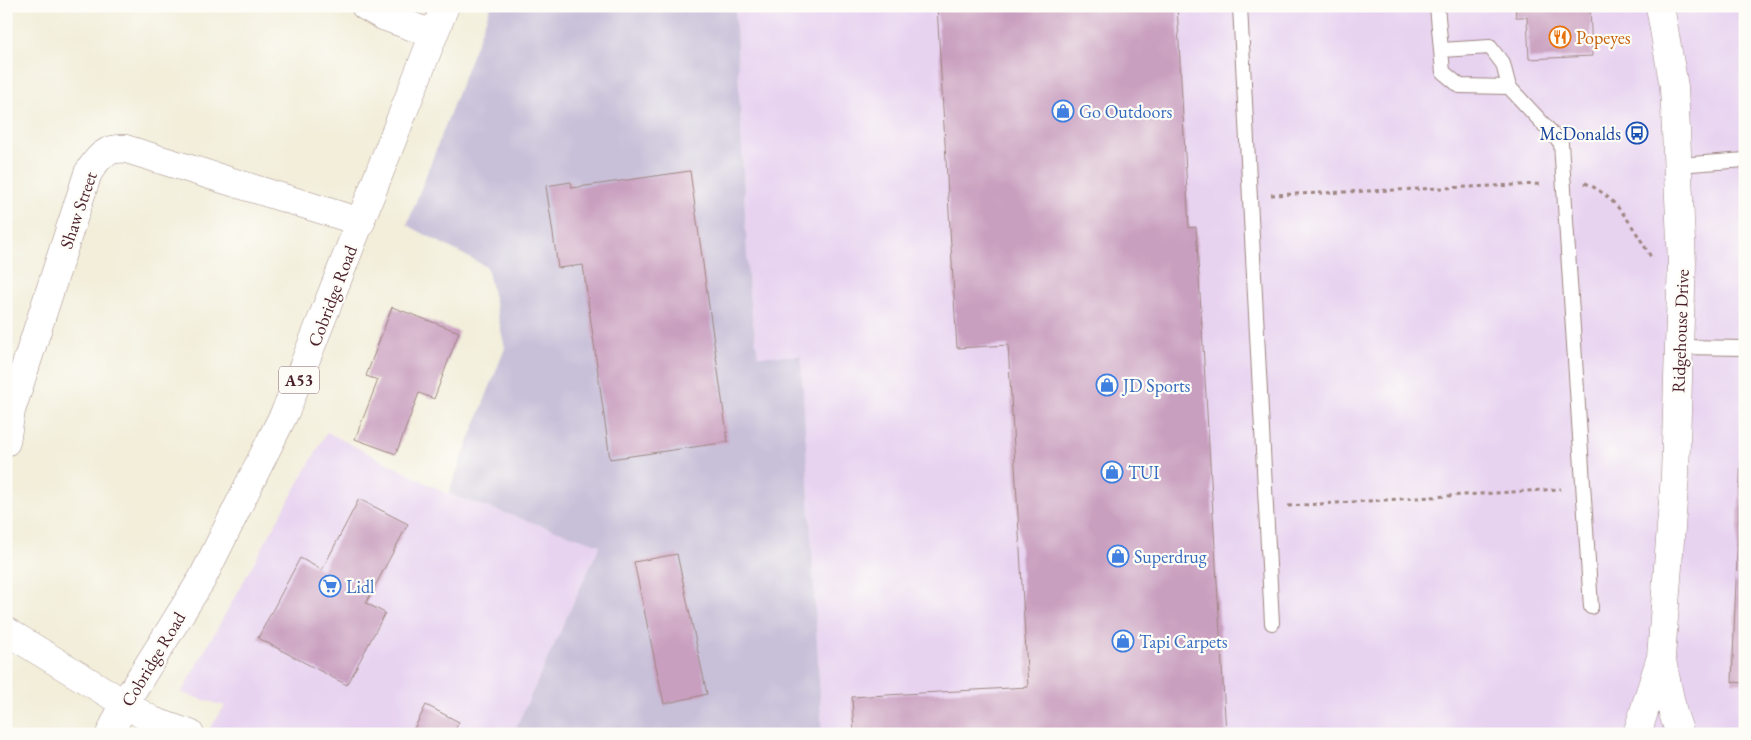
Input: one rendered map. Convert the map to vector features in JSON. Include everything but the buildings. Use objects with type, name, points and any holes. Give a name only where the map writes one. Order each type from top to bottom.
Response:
[{"type":"main road","points":[[365,6],[383,16],[433,34]]},
{"type":"main road","name":"Cobridge Road","points":[[110,734],[124,704],[202,578],[286,410],[445,6]]},
{"type":"main road","name":"Ridgehouse Drive","points":[[1637,734],[1662,657],[1675,475],[1682,263],[1674,87],[1660,6]]},
{"type":"main road","name":"Shaw Street","points":[[6,442],[11,411],[88,173],[97,159],[115,148],[126,150],[360,222]]},
{"type":"main road","points":[[7,635],[153,721],[190,734]]},
{"type":"main road","name":"Ridgehouse Drive","points":[[1662,657],[1673,713],[1680,734]]},
{"type":"lane","points":[[1240,6],[1272,623]]},
{"type":"lane","points":[[1437,6],[1443,72],[1460,86],[1509,87]]},
{"type":"lane","points":[[1441,50],[1490,47],[1504,64],[1509,87],[1561,143],[1591,608]]},
{"type":"lane","points":[[1678,165],[1745,160]]},
{"type":"lane","points":[[1679,347],[1745,348]]},
{"type":"path","points":[[1249,196],[1584,182],[1596,188],[1611,200],[1626,216],[1654,262]]},
{"type":"path","points":[[1265,507],[1584,488]]},
{"type":"shaded area","points":[[491,6],[735,6],[749,296],[758,356],[801,356],[822,734],[513,734],[600,545],[448,494],[505,348],[487,267],[407,225]]},
{"type":"shaded area","points":[[735,6],[1745,6],[1745,734],[822,734],[801,356],[758,356],[749,296]]},
{"type":"shaded area","points":[[327,432],[448,494],[600,545],[513,734],[206,734],[225,706],[181,693]]},
{"type":"place","name":"Popeyes","points":[[1560,37]]},
{"type":"place","name":"Go Outdoors","points":[[1063,111]]},
{"type":"place","name":"McDonalds","points":[[1637,133]]},
{"type":"place","name":"JD Sports","points":[[1107,385]]},
{"type":"place","name":"TUI","points":[[1112,472]]},
{"type":"place","name":"Superdrug","points":[[1118,556]]},
{"type":"place","name":"Lidl","points":[[330,586]]},
{"type":"place","name":"Tapi Carpets","points":[[1123,641]]}]
